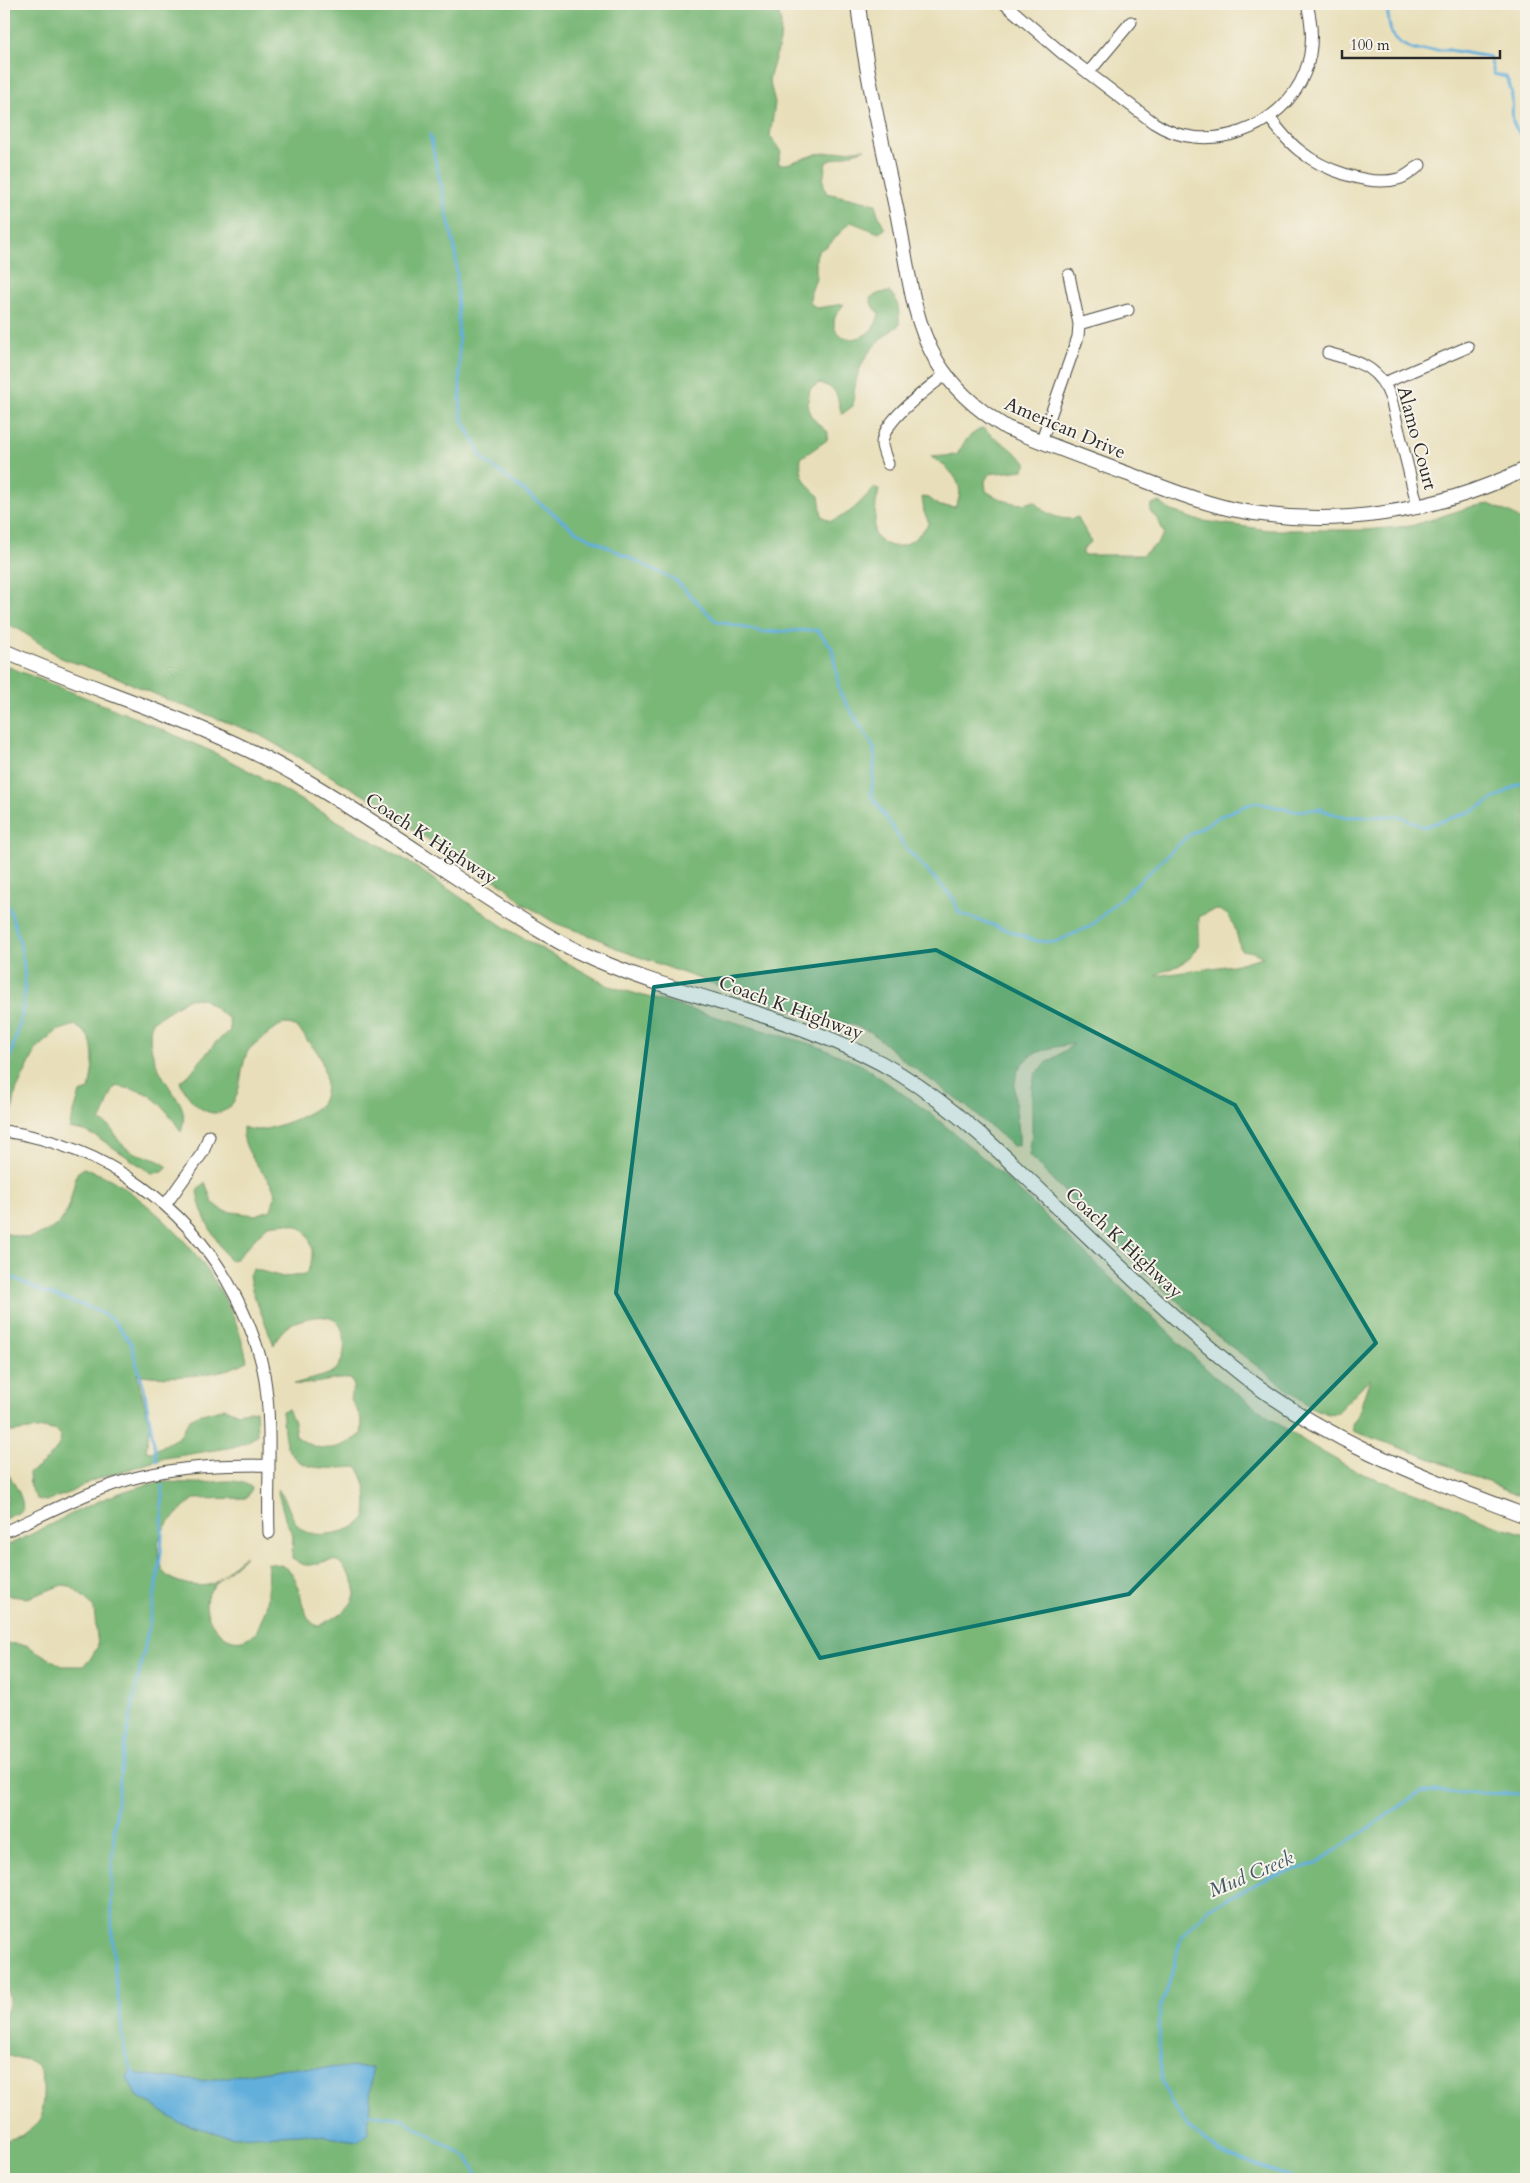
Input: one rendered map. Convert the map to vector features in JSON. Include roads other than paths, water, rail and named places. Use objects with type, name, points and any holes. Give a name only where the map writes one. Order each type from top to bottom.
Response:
[{"type":"street","name":"American Drive","points":[[858,4],[868,70],[920,322],[934,357],[946,374],[966,398],[985,414],[1007,428],[1041,442],[1182,495],[1232,509],[1277,516],[1348,518],[1418,508],[1455,497],[1526,469]]},
{"type":"street","points":[[1005,4],[1062,53],[1154,123],[1170,133],[1198,138],[1222,137],[1255,125],[1269,117],[1297,88],[1308,64],[1312,34],[1307,4]]},
{"type":"street","points":[[1089,72],[1131,22]]},
{"type":"street","points":[[1269,117],[1300,152],[1337,172],[1367,179],[1391,180],[1399,179],[1420,165]]},
{"type":"street","points":[[1041,442],[1073,353],[1079,324],[1069,275]]},
{"type":"street","points":[[1079,324],[1128,310]]},
{"type":"street","points":[[1384,382],[1468,347]]},
{"type":"street","name":"Alamo Court","points":[[1328,353],[1367,366],[1384,382],[1391,399],[1418,508]]},
{"type":"street","points":[[888,464],[882,446],[887,430],[899,415],[946,374]]},
{"type":"street","name":"Coach K Highway","points":[[4,651],[209,731],[280,766],[325,792],[530,925],[580,952],[647,979],[802,1028],[833,1040],[882,1064],[918,1086],[958,1116],[1015,1166],[1200,1340],[1267,1393],[1300,1415],[1361,1449],[1423,1476],[1526,1516]]},
{"type":"street","points":[[4,1131],[56,1142],[85,1153],[114,1168],[166,1204],[196,1236],[223,1273],[256,1341],[264,1375],[267,1403],[269,1533]]},
{"type":"street","points":[[166,1204],[203,1152],[209,1136]]},
{"type":"street","points":[[4,1532],[97,1491],[138,1477],[199,1467],[268,1464]]},
{"type":"water","points":[[372,2067],[368,2133],[359,2141],[302,2134],[231,2137],[180,2123],[136,2095],[127,2078],[131,2070],[140,2074],[201,2081],[286,2068]]},
{"type":"waterway","points":[[1386,4],[1391,33],[1400,43],[1414,50],[1449,50],[1490,57],[1494,74],[1506,77],[1509,83],[1512,93],[1514,124],[1526,141]]},
{"type":"waterway","points":[[430,135],[456,255],[461,416],[483,459],[577,532],[675,580],[716,621],[763,632],[817,630],[832,648],[840,693],[874,748],[875,759],[871,795],[906,848],[953,898],[959,913],[1037,941],[1055,942],[1091,926],[1188,836],[1222,815],[1255,802],[1294,811],[1320,809],[1342,817],[1400,816],[1423,827],[1473,811],[1526,780]]},
{"type":"waterway","points":[[4,896],[22,953],[25,983],[22,1013],[4,1084]]},
{"type":"waterway","points":[[4,1267],[12,1277],[43,1292],[94,1309],[113,1320],[131,1343],[144,1389],[157,1461]]},
{"type":"waterway","points":[[133,2072],[129,2065],[125,2048],[115,1975],[112,1915],[113,1854],[122,1764],[148,1631],[162,1543],[162,1486]]},
{"type":"waterway","name":"Mud Creek","points":[[1298,2179],[1221,2153],[1188,2127],[1171,2102],[1162,2081],[1159,2051],[1160,2008],[1167,1991],[1181,1938],[1209,1908],[1268,1878],[1317,1863],[1421,1792],[1526,1794]]},
{"type":"waterway","points":[[366,2113],[402,2119],[468,2158],[479,2179]]}]
